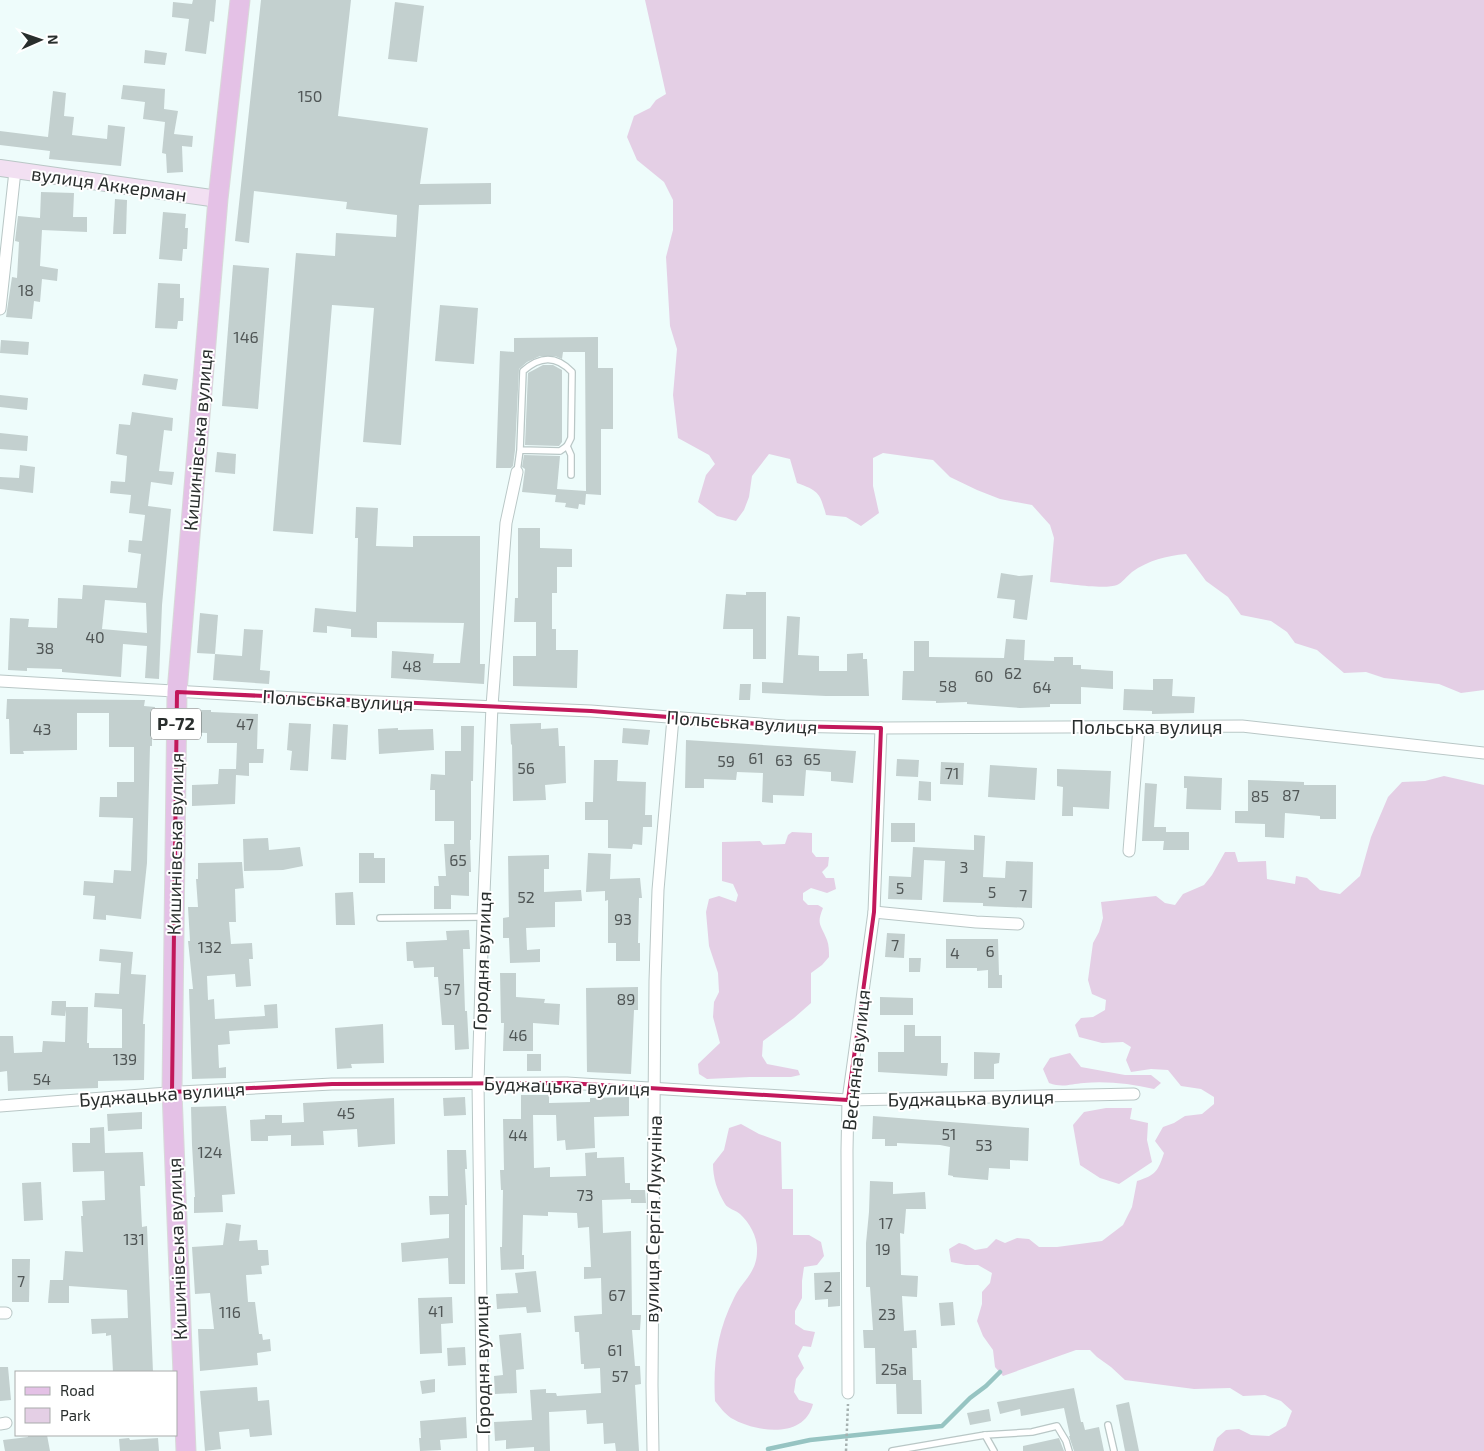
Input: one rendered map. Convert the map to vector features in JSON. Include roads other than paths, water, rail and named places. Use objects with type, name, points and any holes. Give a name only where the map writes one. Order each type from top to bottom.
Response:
[{"type":"main road","name":"Кишинівська вулиця","points":[[186,1451],[172,1092],[177,692],[218,199],[240,0]]},
{"type":"street","name":"вулиця Аккерман","points":[[8,170],[218,199]]},
{"type":"street","points":[[0,309],[8,170]]},
{"type":"street","name":"Городня вулиця","points":[[483,1451],[478,1083],[483,917],[492,706],[506,523],[517,472]]},
{"type":"street","name":"Польська вулиця","points":[[0,681],[330,700],[492,706],[785,726],[881,728],[1242,726],[1484,753]]},
{"type":"street","name":"вулиця Сергія Лукуніна","points":[[653,1451],[655,981],[658,890],[673,718]]},
{"type":"street","points":[[1129,851],[1139,727]]},
{"type":"street","name":"Весняна вулиця","points":[[848,1393],[848,1100],[874,912],[881,728]]},
{"type":"street","points":[[874,912],[1018,924]]},
{"type":"street","name":"Буджацька вулиця","points":[[0,1106],[172,1092],[332,1084],[567,1083],[848,1100],[1134,1094]]},
{"type":"lane","points":[[517,472],[520,450],[523,370],[533,362],[547,358],[564,364],[572,372],[571,438],[567,446],[560,450],[520,450]]},
{"type":"lane","points":[[567,446],[571,455],[571,475]]},
{"type":"lane","points":[[380,918],[483,917]]},
{"type":"lane","points":[[1108,1425],[1114,1451]]},
{"type":"lane","points":[[893,1451],[985,1435],[1032,1432],[1057,1426],[1066,1441],[1069,1451]]},
{"type":"lane","points":[[985,1435],[994,1451]]},
{"type":"lane","points":[[930,1444],[931,1451]]},
{"type":"waterway","points":[[768,1449],[810,1440],[942,1426],[1000,1372]]}]
